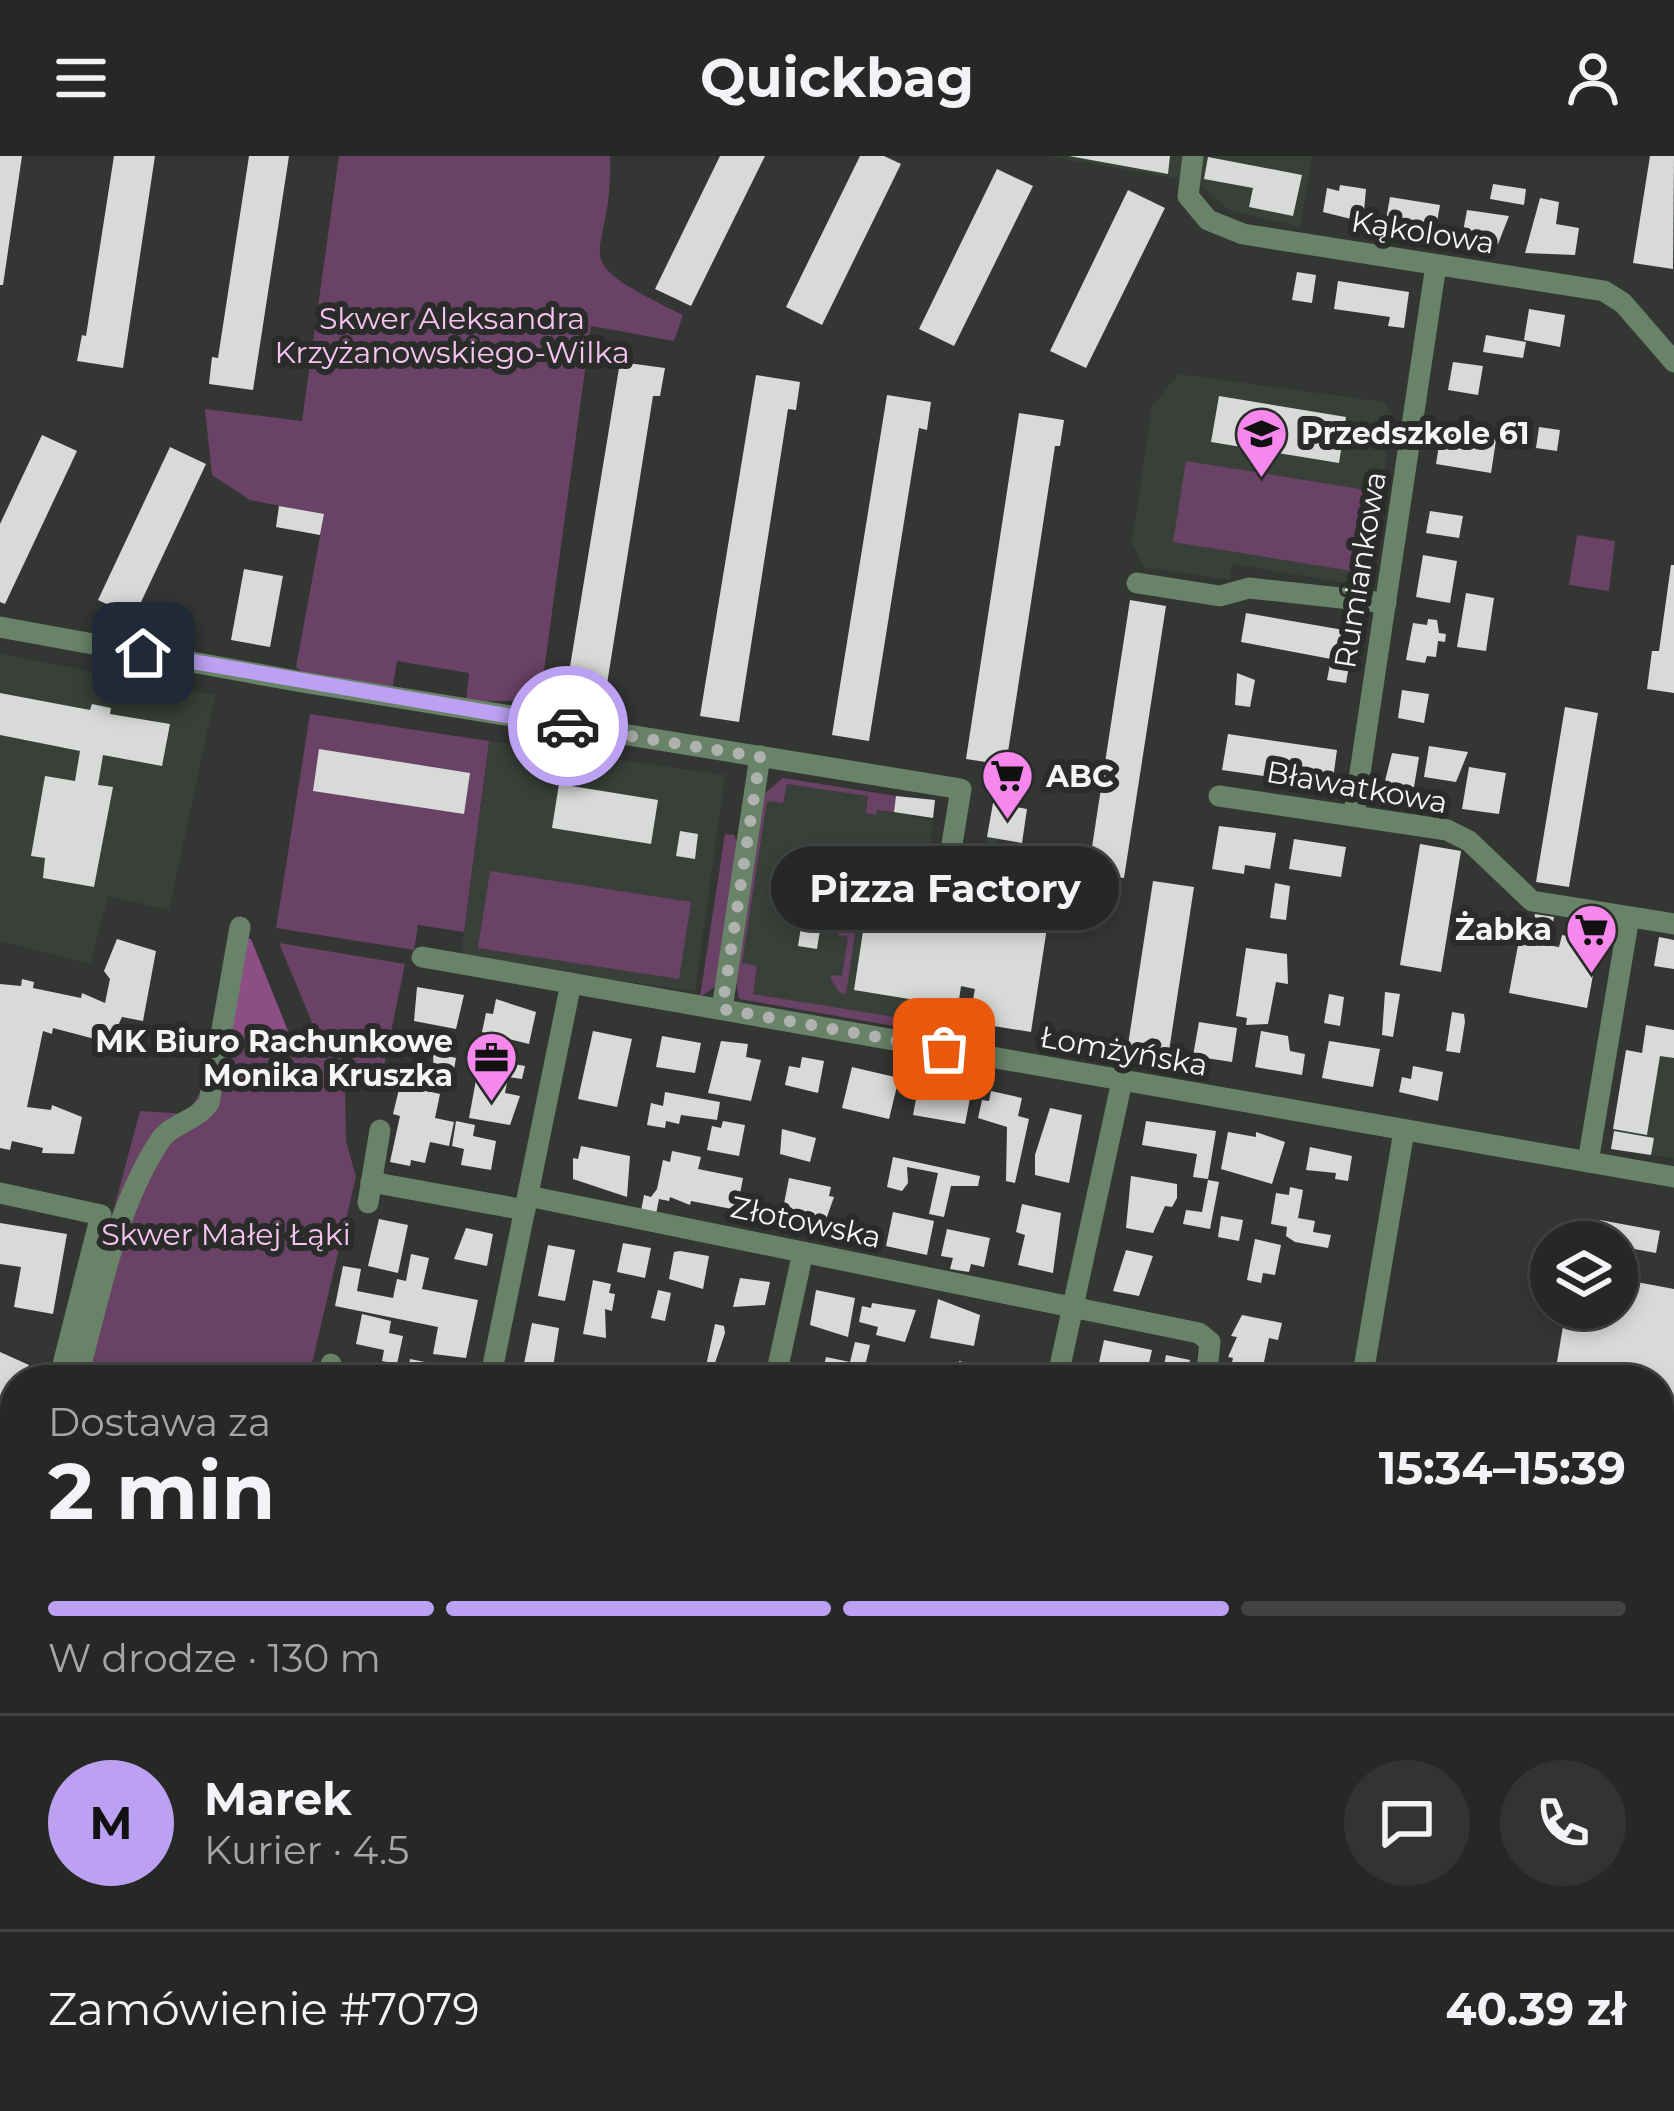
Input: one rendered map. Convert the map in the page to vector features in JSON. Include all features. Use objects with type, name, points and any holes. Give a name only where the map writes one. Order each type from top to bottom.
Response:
[{"type":"street","name":"Kąkolowa","points":[[1193,156],[1188,196],[1208,220],[1243,234],[1604,291],[1623,303],[1674,362]]},
{"type":"street","name":"Rumiankowa","points":[[1354,813],[1436,265]]},
{"type":"street","points":[[1137,583],[1220,596],[1249,588],[1385,603]]},
{"type":"street","points":[[0,627],[302,682],[961,789],[952,844]]},
{"type":"street","points":[[722,1009],[760,757]]},
{"type":"street","name":"Bławatkowa","points":[[1219,796],[1447,830],[1469,841],[1532,901],[1674,923]]},
{"type":"street","points":[[1588,1162],[1629,917]]},
{"type":"street","points":[[81,1365],[119,1226],[140,1179],[163,1136],[196,1120],[209,1102],[240,927]]},
{"type":"street","name":"Łomżyńska","points":[[422,957],[1674,1177]]},
{"type":"street","points":[[493,1365],[571,983]]},
{"type":"street","points":[[1061,1365],[1122,1081]]},
{"type":"street","name":"Złotowska","points":[[380,1130],[369,1192],[526,1203],[803,1252],[1073,1307],[1199,1333],[1210,1342],[1208,1365]]},
{"type":"street","points":[[1365,1365],[1404,1131]]},
{"type":"street","points":[[0,1193],[101,1215],[63,1365]]},
{"type":"street","points":[[778,1365],[803,1252]]},
{"type":"shaded area","points":[[1047,156],[1312,156],[1300,227],[1229,210],[1197,182]]},
{"type":"shaded area","name":"Przedszkole 61","points":[[1178,374],[1384,402],[1393,416],[1367,578],[1357,585],[1233,564],[1230,580],[1143,567],[1132,542],[1152,407]]},
{"type":"shaded area","points":[[0,654],[215,695],[169,910],[108,896],[90,964],[0,941]]},
{"type":"shaded area","points":[[489,741],[725,775],[695,991],[461,958]]},
{"type":"shaded area","points":[[783,778],[914,799],[912,817],[933,820],[928,855],[982,863],[987,837],[998,839],[995,860],[1056,869],[1031,1032],[969,1022],[974,989],[961,987],[958,1007],[913,1000],[909,1024],[752,999],[738,973],[764,794]]},
{"type":"shaded area","points":[[232,936],[251,939],[288,1031],[279,1047],[257,1051],[228,1040]]},
{"type":"shaded area","points":[[1626,1050],[1674,1058],[1674,1158],[1611,1149]]},
{"type":"green space","name":"Skwer Aleksandra Krzyżanowskiego-Wilka","points":[[339,156],[610,156],[600,254],[605,267],[643,295],[683,315],[674,341],[591,326],[540,700],[466,702],[469,673],[397,661],[392,691],[308,677],[296,667],[324,515],[250,500],[212,475],[205,409],[302,421]]},
{"type":"green space","points":[[1186,461],[1366,490],[1352,571],[1173,542]]},
{"type":"green space","points":[[1577,535],[1615,541],[1609,591],[1569,585]]},
{"type":"green space","points":[[310,714],[489,741],[464,932],[418,925],[414,950],[276,928]]},
{"type":"green space","points":[[783,778],[896,796],[894,812],[866,813],[868,796],[787,784],[783,803],[767,801],[742,963],[757,966],[753,994],[931,1023],[929,1032],[739,999],[736,983],[764,794]]},
{"type":"green space","points":[[725,834],[734,835],[738,844],[716,986],[700,997]]},
{"type":"green space","points":[[868,846],[846,994],[840,993],[831,975],[842,976],[848,937],[838,935],[848,860],[855,849]]},
{"type":"green space","points":[[490,871],[691,902],[679,979],[478,948]]},
{"type":"green space","name":"Skwer Małej Łąki","points":[[279,943],[405,964],[380,1086],[351,1089],[345,1083],[346,1141],[356,1177],[312,1365],[72,1365],[140,1111],[188,1114],[228,1040],[257,1051],[279,1047],[280,1061],[318,1037]]},
{"type":"building","points":[[0,156],[22,156],[3,285],[0,285]]},
{"type":"building","points":[[114,156],[155,156],[123,368],[77,361],[82,335],[86,336]]},
{"type":"building","points":[[249,156],[289,156],[253,390],[209,384],[212,357],[218,358]]},
{"type":"building","points":[[720,156],[765,156],[691,306],[655,289]]},
{"type":"building","points":[[860,156],[884,156],[901,164],[822,325],[786,307]]},
{"type":"building","points":[[1069,156],[1170,156],[1168,174]]},
{"type":"building","points":[[1650,156],[1674,156],[1673,269],[1633,263]]},
{"type":"building","points":[[1208,157],[1302,175],[1293,216],[1249,207],[1253,188],[1204,179]]},
{"type":"building","points":[[997,169],[1033,186],[954,346],[919,329]]},
{"type":"building","points":[[1493,184],[1526,189],[1524,205],[1490,199]]},
{"type":"building","points":[[1340,185],[1366,189],[1363,222],[1323,212],[1327,188],[1339,191]]},
{"type":"building","points":[[1128,190],[1165,208],[1086,368],[1050,351]]},
{"type":"building","points":[[1390,197],[1440,205],[1435,233],[1385,225]]},
{"type":"building","points":[[1540,198],[1559,202],[1556,224],[1579,228],[1575,255],[1525,253]]},
{"type":"building","points":[[1467,210],[1509,216],[1498,244],[1462,237]]},
{"type":"building","points":[[1297,272],[1316,275],[1312,303],[1292,300]]},
{"type":"building","points":[[1338,281],[1409,292],[1404,328],[1388,326],[1390,317],[1334,309]]},
{"type":"building","points":[[1529,309],[1565,315],[1560,347],[1524,340]]},
{"type":"building","points":[[1486,335],[1526,342],[1523,358],[1483,352]]},
{"type":"building","points":[[620,362],[665,368],[660,396],[653,396],[603,709],[564,703]]},
{"type":"building","points":[[1453,362],[1483,366],[1478,395],[1448,390]]},
{"type":"building","points":[[756,375],[800,382],[796,410],[788,409],[739,722],[700,716]]},
{"type":"building","points":[[887,395],[931,402],[927,430],[919,428],[869,741],[832,735]]},
{"type":"building","points":[[1219,396],[1346,417],[1339,463],[1211,442]]},
{"type":"building","points":[[1019,413],[1064,420],[1060,446],[1055,446],[1006,765],[966,759]]},
{"type":"building","points":[[1442,426],[1497,434],[1491,473],[1436,464]]},
{"type":"building","points":[[1539,427],[1560,430],[1557,451],[1536,448]]},
{"type":"building","points":[[42,435],[77,451],[5,604],[0,602],[0,524]]},
{"type":"building","points":[[170,447],[206,464],[134,617],[98,600]]},
{"type":"building","points":[[279,506],[324,514],[320,535],[276,527]]},
{"type":"building","points":[[1430,511],[1463,516],[1459,538],[1426,533]]},
{"type":"building","points":[[1423,555],[1457,561],[1450,603],[1416,597]]},
{"type":"building","points":[[1671,565],[1674,693],[1647,689],[1652,651],[1659,651]]},
{"type":"building","points":[[244,569],[283,576],[270,647],[231,640]]},
{"type":"building","points":[[1466,593],[1494,598],[1486,651],[1457,647]]},
{"type":"building","points":[[1130,600],[1166,606],[1124,878],[1088,873]]},
{"type":"building","points":[[1246,613],[1355,632],[1346,683],[1327,680],[1331,659],[1241,642]]},
{"type":"building","points":[[1428,619],[1437,620],[1439,633],[1446,634],[1445,642],[1438,641],[1436,657],[1427,656],[1425,663],[1406,660],[1413,623],[1427,625]]},
{"type":"building","points":[[1237,673],[1255,680],[1250,707],[1235,705]]},
{"type":"building","points":[[1402,690],[1429,694],[1424,723],[1398,718]]},
{"type":"building","points":[[0,693],[90,710],[92,704],[111,708],[110,714],[170,724],[162,766],[103,755],[98,785],[113,787],[94,887],[43,878],[45,858],[31,856],[45,776],[75,781],[80,751],[0,735]]},
{"type":"building","points":[[1565,707],[1598,713],[1569,887],[1536,882]]},
{"type":"building","points":[[1228,734],[1337,750],[1332,786],[1222,770]]},
{"type":"building","points":[[1429,746],[1468,752],[1456,782],[1424,777]]},
{"type":"building","points":[[319,749],[470,773],[464,814],[313,791]]},
{"type":"building","points":[[1392,753],[1419,757],[1414,787],[1403,786],[1401,793],[1383,789]]},
{"type":"building","points":[[1469,767],[1506,773],[1499,814],[1462,809]]},
{"type":"building","points":[[559,784],[658,800],[651,844],[552,828]]},
{"type":"building","points":[[896,796],[935,800],[933,818],[894,812]]},
{"type":"building","points":[[993,803],[1027,809],[1022,843],[987,837]]},
{"type":"building","points":[[1219,826],[1276,833],[1270,869],[1245,865],[1244,874],[1212,869]]},
{"type":"building","points":[[680,831],[698,834],[695,859],[676,856]]},
{"type":"building","points":[[1294,839],[1346,847],[1341,877],[1289,869]]},
{"type":"building","points":[[1420,844],[1461,851],[1441,972],[1400,965]]},
{"type":"building","points":[[812,856],[831,859],[817,949],[798,946]]},
{"type":"building","points":[[874,860],[981,876],[979,889],[990,891],[995,860],[1056,869],[1031,1032],[969,1022],[975,989],[961,986],[958,1007],[854,990]]},
{"type":"building","points":[[1153,881],[1194,887],[1169,1051],[1128,1045]]},
{"type":"building","points":[[1275,883],[1290,886],[1286,920],[1270,918]]},
{"type":"building","points":[[1535,914],[1554,917],[1550,936],[1532,933]]},
{"type":"building","points":[[1562,935],[1599,942],[1587,1008],[1509,993],[1519,940],[1559,947]]},
{"type":"building","points":[[1659,937],[1674,940],[1674,969],[1654,966]]},
{"type":"building","points":[[117,939],[156,951],[143,1021],[122,1017],[110,1043],[53,1028],[52,1034],[43,1031],[27,1107],[51,1110],[52,1105],[82,1117],[74,1154],[42,1153],[43,1148],[12,1141],[10,1150],[0,1148],[0,984],[21,986],[22,979],[34,982],[33,988],[81,998],[82,993],[105,1003],[110,979],[104,971]]},
{"type":"building","points":[[1246,948],[1287,954],[1288,984],[1276,982],[1268,1024],[1246,1025],[1247,1018],[1236,1016]]},
{"type":"building","points":[[417,987],[464,995],[456,1029],[414,1021]]},
{"type":"building","points":[[1385,992],[1400,994],[1393,1037],[1382,1035]]},
{"type":"building","points":[[1329,994],[1344,997],[1340,1026],[1324,1023]]},
{"type":"building","points":[[496,999],[536,1012],[529,1044],[482,1032],[486,1013],[493,1014]]},
{"type":"building","points":[[1452,1012],[1464,1014],[1460,1053],[1446,1051]]},
{"type":"building","points":[[1199,1022],[1237,1028],[1232,1062],[1193,1056]]},
{"type":"building","points":[[1646,1025],[1674,1030],[1674,1058],[1660,1056],[1647,1135],[1613,1129],[1626,1050],[1642,1053]]},
{"type":"building","points":[[593,1031],[632,1039],[617,1107],[578,1099]]},
{"type":"building","points":[[1261,1031],[1288,1036],[1290,1051],[1305,1054],[1302,1075],[1255,1067]]},
{"type":"building","points":[[662,1036],[701,1043],[695,1073],[656,1067]]},
{"type":"building","points":[[721,1041],[748,1044],[746,1057],[761,1060],[751,1101],[708,1093]]},
{"type":"building","points":[[1329,1041],[1380,1049],[1373,1087],[1322,1078]]},
{"type":"building","points":[[433,1053],[456,1058],[452,1080],[434,1076]]},
{"type":"building","points":[[802,1057],[824,1061],[818,1093],[785,1085],[789,1066],[800,1068]]},
{"type":"building","points":[[480,1058],[525,1066],[522,1079],[508,1077],[505,1093],[520,1096],[510,1125],[469,1118]]},
{"type":"building","points":[[1413,1066],[1443,1072],[1438,1101],[1399,1092],[1402,1077],[1411,1079]]},
{"type":"building","points":[[852,1067],[899,1078],[889,1119],[842,1108]]},
{"type":"building","points":[[934,1077],[972,1088],[965,1124],[913,1115],[920,1078]]},
{"type":"building","points":[[400,1085],[440,1094],[435,1118],[454,1122],[449,1146],[430,1142],[425,1163],[390,1162],[400,1116],[393,1114]]},
{"type":"building","points":[[991,1091],[1022,1098],[1018,1116],[1029,1119],[1015,1183],[1006,1181],[1007,1127],[978,1118],[982,1100],[989,1101]]},
{"type":"building","points":[[665,1092],[720,1102],[717,1120],[681,1115],[679,1124],[647,1125],[651,1103],[663,1106]]},
{"type":"building","points":[[1050,1108],[1082,1115],[1069,1183],[1035,1175],[1035,1155]]},
{"type":"building","points":[[456,1121],[475,1125],[473,1136],[496,1141],[491,1170],[461,1165],[464,1149],[452,1146]]},
{"type":"building","points":[[723,1121],[745,1125],[739,1156],[707,1150],[712,1126],[721,1128]]},
{"type":"building","points":[[1146,1121],[1216,1131],[1208,1179],[1193,1177],[1197,1154],[1142,1145]]},
{"type":"building","points":[[782,1129],[816,1138],[810,1162],[780,1154]]},
{"type":"building","points":[[1614,1131],[1654,1138],[1651,1155],[1611,1149]]},
{"type":"building","points":[[1228,1132],[1256,1137],[1256,1132],[1285,1142],[1272,1184],[1221,1169]]},
{"type":"building","points":[[581,1146],[630,1156],[627,1197],[573,1179],[573,1158],[578,1159]]},
{"type":"building","points":[[1310,1147],[1352,1156],[1348,1181],[1335,1179],[1336,1173],[1306,1170]]},
{"type":"building","points":[[672,1151],[701,1157],[698,1169],[743,1178],[737,1210],[691,1201],[690,1205],[670,1197],[669,1201],[659,1199],[656,1214],[641,1211],[644,1195],[651,1197],[657,1189],[663,1160],[670,1162]]},
{"type":"building","points":[[893,1157],[980,1176],[978,1186],[951,1186],[944,1217],[929,1214],[938,1173],[907,1167],[908,1183],[902,1191],[887,1187]]},
{"type":"building","points":[[1131,1176],[1177,1184],[1177,1198],[1172,1207],[1165,1206],[1153,1233],[1126,1228]]},
{"type":"building","points":[[789,1178],[831,1187],[829,1196],[834,1197],[823,1228],[781,1219]]},
{"type":"building","points":[[1208,1180],[1219,1182],[1210,1229],[1183,1224],[1186,1210],[1202,1212]]},
{"type":"building","points":[[1290,1187],[1303,1190],[1298,1218],[1315,1221],[1313,1232],[1331,1235],[1328,1248],[1295,1242],[1286,1236],[1287,1227],[1271,1224],[1276,1193],[1289,1195]]},
{"type":"building","points":[[1022,1204],[1061,1213],[1053,1273],[1018,1265],[1025,1235],[1016,1232]]},
{"type":"building","points":[[893,1212],[934,1221],[927,1255],[886,1246]]},
{"type":"building","points":[[1221,1216],[1243,1220],[1239,1241],[1218,1237]]},
{"type":"building","points":[[379,1219],[408,1225],[398,1273],[368,1266]]},
{"type":"building","points":[[0,1223],[67,1234],[53,1314],[14,1307],[21,1267],[0,1264]]},
{"type":"building","points":[[1638,1227],[1660,1231],[1656,1253],[1638,1250]]},
{"type":"building","points":[[466,1228],[493,1234],[487,1266],[454,1259]]},
{"type":"building","points":[[947,1229],[990,1238],[984,1267],[971,1264],[969,1272],[950,1269],[953,1258],[941,1256]]},
{"type":"building","points":[[1255,1239],[1281,1245],[1275,1275],[1263,1273],[1261,1283],[1247,1280]]},
{"type":"building","points":[[623,1243],[651,1248],[645,1278],[617,1272]]},
{"type":"building","points":[[548,1245],[575,1250],[565,1301],[538,1296]]},
{"type":"building","points":[[1126,1250],[1153,1256],[1139,1296],[1113,1291]]},
{"type":"building","points":[[674,1252],[709,1256],[703,1289],[669,1279]]},
{"type":"building","points":[[411,1254],[429,1258],[422,1289],[478,1300],[466,1358],[433,1354],[438,1327],[335,1306],[343,1266],[361,1269],[357,1291],[393,1298],[397,1279],[406,1281]]},
{"type":"building","points":[[740,1278],[770,1282],[765,1305],[733,1307]]},
{"type":"building","points":[[593,1280],[611,1284],[609,1293],[615,1294],[612,1311],[605,1309],[606,1338],[583,1334]]},
{"type":"building","points":[[1638,1282],[1674,1289],[1674,1365],[1556,1365],[1562,1329],[1638,1329]]},
{"type":"building","points":[[658,1290],[671,1293],[665,1321],[651,1318]]},
{"type":"building","points":[[816,1290],[855,1298],[848,1337],[810,1325]]},
{"type":"building","points":[[938,1299],[980,1315],[974,1346],[930,1338]]},
{"type":"building","points":[[872,1303],[916,1310],[905,1342],[876,1335],[878,1327],[859,1322],[862,1306],[871,1308]]},
{"type":"building","points":[[362,1314],[391,1321],[389,1333],[403,1336],[397,1364],[382,1361],[384,1350],[356,1344]]},
{"type":"building","points":[[1242,1315],[1282,1323],[1278,1340],[1269,1338],[1264,1362],[1272,1365],[1231,1365],[1233,1358],[1228,1357],[1237,1337],[1231,1336]]},
{"type":"building","points":[[532,1323],[559,1328],[553,1365],[524,1365]]},
{"type":"building","points":[[715,1324],[724,1326],[714,1365],[706,1365]]},
{"type":"building","points":[[1104,1340],[1152,1350],[1148,1365],[1098,1365]]},
{"type":"building","points":[[855,1342],[870,1345],[865,1365],[824,1365],[826,1357],[850,1362]]},
{"type":"building","points":[[0,1352],[29,1365],[0,1365]]},
{"type":"building","points":[[1166,1355],[1190,1360],[1189,1365],[1164,1365]]},
{"type":"way so far","points":[[568,726],[760,757],[722,1009],[944,1049]]},
{"type":"place","name":"Przedszkole 61","points":[[1262,479]]},
{"type":"place","name":"ABC","points":[[1007,822]]},
{"type":"place","name":"Żabka","points":[[1591,975]]},
{"type":"place","name":"Pizza Factory","points":[[944,1049]]},
{"type":"place","name":"MK Biuro Rachunkowe Monika Kruszka","points":[[492,1104]]},
{"type":"route","points":[[143,653],[568,726]]}]
